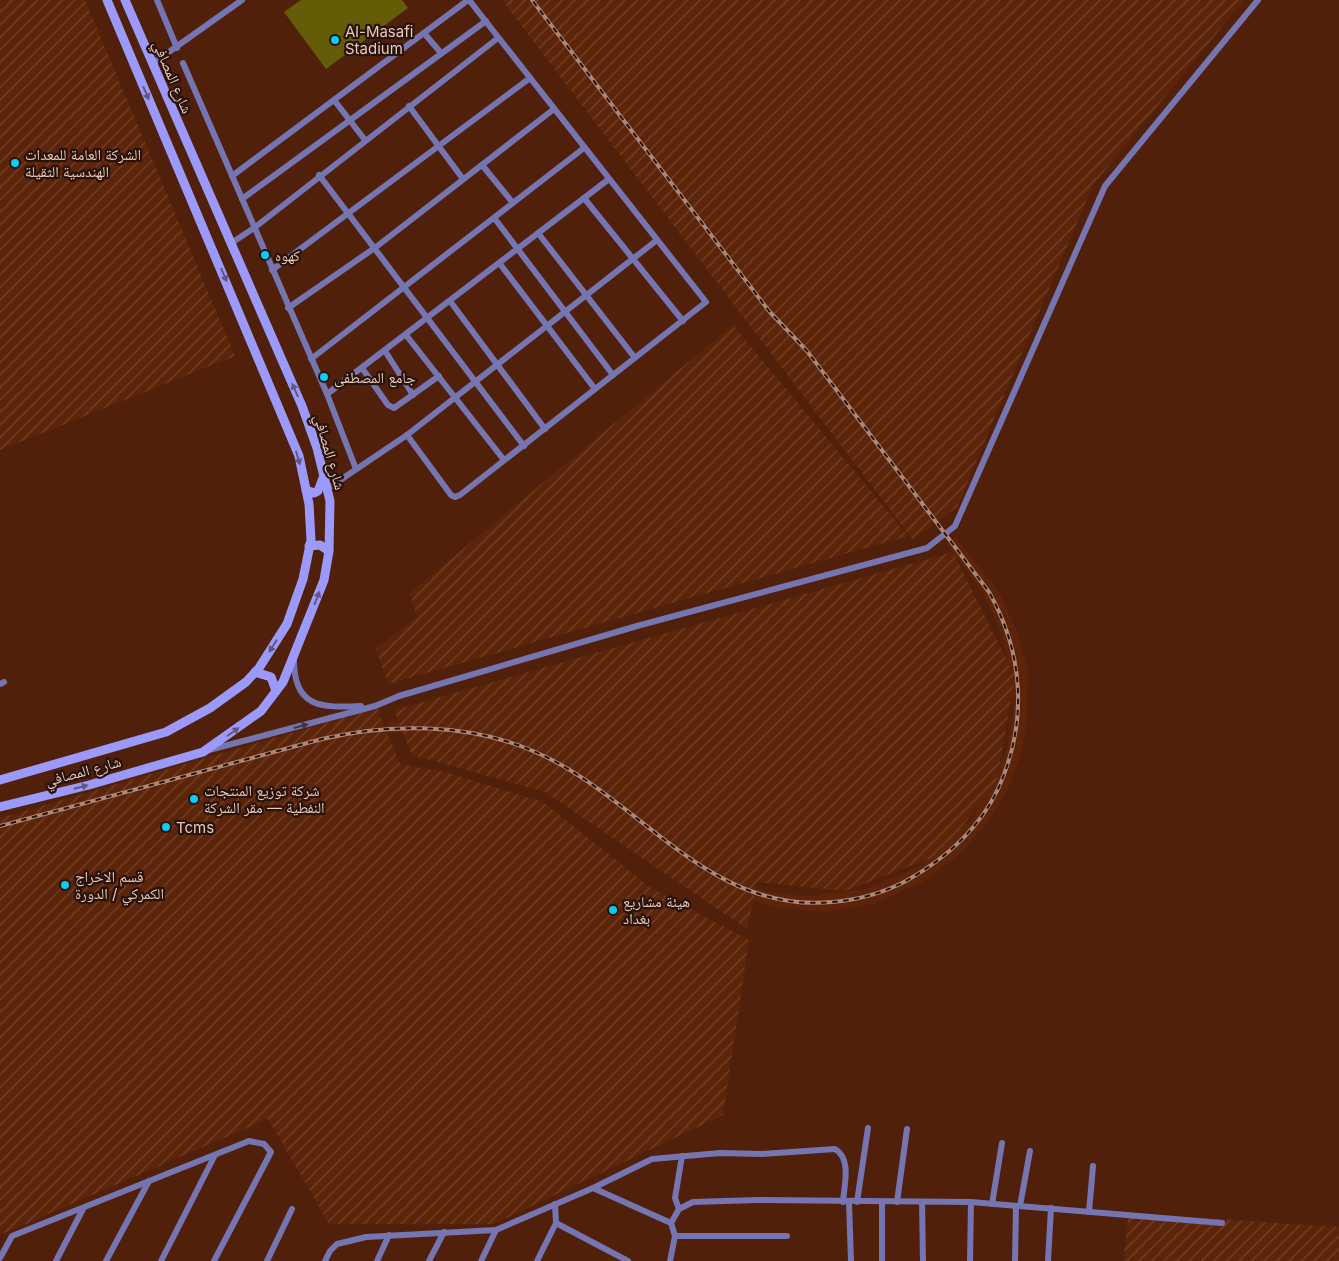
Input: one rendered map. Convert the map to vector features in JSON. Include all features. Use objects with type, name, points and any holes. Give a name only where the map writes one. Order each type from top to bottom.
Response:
[{"type":"main road","name":"شارع المصافي","points":[[0,780],[166,732],[210,708],[246,682],[255,672],[287,624],[303,579],[310,546],[307,494],[299,456],[107,0]]},
{"type":"main road","name":"شارع المصافي","points":[[0,807],[89,785],[203,752],[261,711],[283,682],[324,580],[329,551],[330,501],[317,448],[302,406],[125,0]]},
{"type":"main road","points":[[127,50],[136,50],[144,44]]},
{"type":"main road","points":[[133,63],[140,56],[151,60]]},
{"type":"main road","points":[[208,238],[218,240],[226,234]]},
{"type":"main road","points":[[215,255],[223,248],[231,246]]},
{"type":"main road","points":[[307,494],[318,491],[322,486],[324,475]]},
{"type":"main road","points":[[307,494],[327,489]]},
{"type":"main road","points":[[310,546],[320,545],[329,551]]},
{"type":"main road","points":[[255,672],[264,673],[271,677],[276,691]]},
{"type":"street","points":[[151,60],[177,48],[242,0]]},
{"type":"street","points":[[232,176],[468,0],[706,302],[524,446],[455,497],[451,495],[406,435]]},
{"type":"street","points":[[203,752],[375,706],[399,696],[637,626],[927,548],[947,535],[955,526],[1105,186],[1258,0]]},
{"type":"street","points":[[159,1],[177,48]]},
{"type":"street","points":[[242,199],[486,21]]},
{"type":"street","points":[[424,33],[441,54]]},
{"type":"street","points":[[231,246],[319,175],[498,38]]},
{"type":"street","points":[[183,63],[327,394],[356,469]]},
{"type":"street","points":[[272,270],[530,78]]},
{"type":"street","points":[[334,100],[366,140]]},
{"type":"street","points":[[409,106],[464,179]]},
{"type":"street","points":[[288,308],[376,247],[554,109]]},
{"type":"street","points":[[311,359],[584,148]]},
{"type":"street","points":[[482,165],[513,203]]},
{"type":"street","points":[[319,175],[376,247],[524,446]]},
{"type":"street","points":[[327,394],[500,264],[609,179]]},
{"type":"street","points":[[584,198],[683,321]]},
{"type":"street","points":[[494,219],[613,375]]},
{"type":"street","points":[[538,233],[635,358]]},
{"type":"street","points":[[327,489],[406,435],[566,313],[657,240]]},
{"type":"street","points":[[500,264],[596,389]]},
{"type":"street","points":[[450,300],[545,429]]},
{"type":"street","points":[[406,335],[504,460]]},
{"type":"street","points":[[384,351],[414,396]]},
{"type":"street","points":[[362,368],[388,405],[394,408],[414,396],[439,376]]},
{"type":"street","points":[[294,653],[297,683],[302,694],[309,700],[327,708],[375,706]]},
{"type":"street","points":[[857,1202],[868,1128]]},
{"type":"street","points":[[897,1202],[907,1129]]},
{"type":"street","points":[[0,1258],[12,1236],[249,1141],[264,1144],[271,1152],[214,1261]]},
{"type":"street","points":[[992,1204],[1002,1143]]},
{"type":"street","points":[[325,1261],[333,1247],[342,1242],[366,1237],[496,1230],[593,1188],[652,1159],[835,1149],[841,1152],[846,1164],[846,1202],[852,1261]]},
{"type":"street","points":[[1015,1261],[1018,1206],[1030,1151]]},
{"type":"street","points":[[161,1261],[215,1155]]},
{"type":"street","points":[[679,1209],[675,1198],[682,1156]]},
{"type":"street","points":[[1089,1212],[1093,1166]]},
{"type":"street","points":[[106,1261],[150,1181]]},
{"type":"street","points":[[593,1188],[670,1223],[676,1236],[670,1261]]},
{"type":"street","points":[[670,1223],[679,1209],[693,1202],[710,1200],[971,1202],[1222,1223]]},
{"type":"street","points":[[882,1202],[882,1261]]},
{"type":"street","points":[[922,1202],[923,1261]]},
{"type":"street","points":[[970,1261],[971,1202]]},
{"type":"street","points":[[536,1261],[556,1223],[556,1204]]},
{"type":"street","points":[[1048,1261],[1051,1208]]},
{"type":"street","points":[[56,1261],[83,1209]]},
{"type":"street","points":[[267,1261],[292,1210]]},
{"type":"street","points":[[556,1223],[628,1261]]},
{"type":"street","points":[[481,1261],[496,1230]]},
{"type":"street","points":[[429,1261],[444,1232]]},
{"type":"street","points":[[376,1261],[389,1236]]},
{"type":"street","points":[[676,1236],[787,1236]]},
{"type":"shaded area","points":[[0,0],[85,0],[235,356],[0,450]]},
{"type":"shaded area","name":"Al-Masafi Stadium","points":[[301,0],[402,0],[408,8],[326,69],[284,12]]},
{"type":"shaded area","points":[[502,0],[1244,0],[1093,185],[957,507],[913,540]]},
{"type":"shaded area","points":[[733,325],[908,536],[388,684],[376,649],[417,617],[410,593]]},
{"type":"shaded area","points":[[956,537],[1000,593],[1015,627],[1028,669],[1027,718],[1022,751],[1009,787],[988,822],[961,853],[923,882],[873,904],[827,912],[775,908],[724,889],[666,851],[423,733],[390,733],[386,722],[425,720],[766,892],[806,896],[866,889],[920,866],[971,820],[993,783],[1007,748],[1013,714],[1010,675],[1002,635],[983,592],[947,545]]},
{"type":"shaded area","points":[[953,552],[1015,677],[996,784],[939,855],[845,891],[757,882],[747,929],[545,792],[412,755],[394,710]]},
{"type":"shaded area","points":[[377,708],[400,764],[445,772],[543,802],[651,888],[749,940],[723,1115],[494,1224],[329,1224],[268,1119],[0,1235],[0,818]]},
{"type":"shaded area","points":[[1129,1213],[1339,1227],[1339,1261],[1123,1261]]},
{"type":"railway","points":[[0,826],[322,739],[375,730],[429,728],[482,735],[533,751],[571,771],[606,795],[675,848],[710,871],[747,890],[787,901],[832,902],[861,898],[906,881],[934,863],[960,842],[990,804],[1008,764],[1018,714],[1018,689],[1015,664],[1009,640],[1001,616],[989,592],[807,351],[769,311],[532,0]]},
{"type":"place","name":"Al-Masafi Stadium","points":[[335,40]]},
{"type":"place","name":"الشركة العامة للمعدات الهندسية الثقيلة","points":[[15,163]]},
{"type":"place","name":"كهوه","points":[[265,255]]},
{"type":"place","name":"جامع المصطفى","points":[[324,377]]},
{"type":"place","name":"شركة توزيع المنتجات النفطية — مقر الشركة","points":[[194,799]]},
{"type":"place","name":"Tcms","points":[[166,827]]},
{"type":"place","name":"قسم الاخراج الكمركي / الدورة","points":[[65,885]]},
{"type":"place","name":"هيئة مشاريع بغداد","points":[[613,910]]}]
